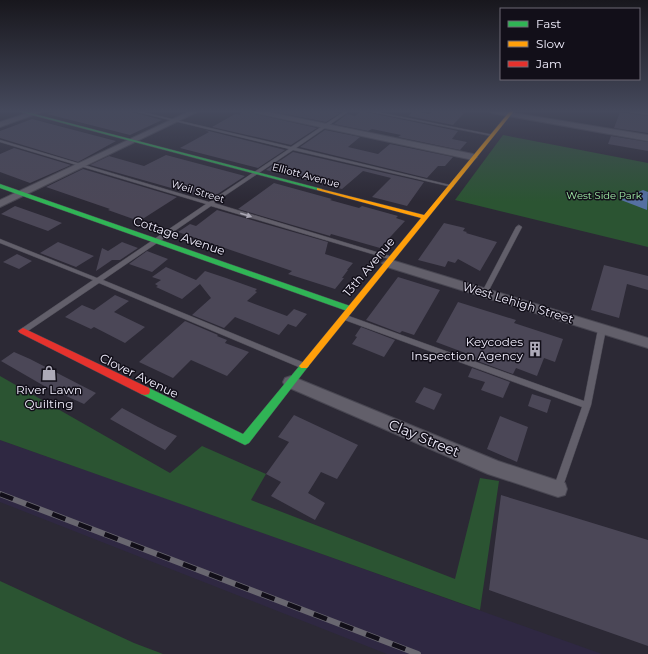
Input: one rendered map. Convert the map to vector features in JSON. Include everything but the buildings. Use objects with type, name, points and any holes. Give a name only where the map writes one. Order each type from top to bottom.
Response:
[{"type":"street","points":[[0,204],[129,142]]},
{"type":"street","name":"Elliott Avenue","points":[[138,142],[425,217]]},
{"type":"street","points":[[397,142],[474,158]]},
{"type":"street","name":"13th Avenue","points":[[246,440],[350,308],[452,186],[487,142]]},
{"type":"street","name":"Cottage Avenue","points":[[0,186],[350,308]]},
{"type":"street","name":"West Lehigh Street","points":[[390,261],[648,343]]},
{"type":"street","name":"Clover Avenue","points":[[23,331],[246,440]]},
{"type":"street","name":"Clay Street","points":[[292,382],[494,468],[558,489]]},
{"type":"lane","name":"Weil Street","points":[[2,142],[209,203],[390,261]]},
{"type":"lane","points":[[268,142],[452,186]]},
{"type":"lane","points":[[23,331],[300,142]]},
{"type":"lane","points":[[485,292],[519,227]]},
{"type":"lane","points":[[0,242],[98,280],[304,366]]},
{"type":"lane","points":[[344,316],[586,405]]},
{"type":"lane","points":[[558,489],[586,405],[602,329]]},
{"type":"shaded area","points":[[0,440],[602,654],[387,654],[0,502]]},
{"type":"green space","name":"West Side Park","points":[[498,142],[537,142],[648,163],[648,247],[455,200]]},
{"type":"green space","points":[[0,376],[170,473],[202,446],[266,474],[251,500],[455,579],[480,478],[499,481],[480,610],[0,440]]},
{"type":"green space","points":[[0,581],[134,643],[163,654],[0,654]]},
{"type":"water","points":[[643,190],[648,192],[647,210],[621,200]]},
{"type":"railway","points":[[0,494],[418,654]]},
{"type":"traffic: fast","points":[[136,142],[319,189]]},
{"type":"traffic: fast","points":[[0,186],[350,309]]},
{"type":"traffic: fast","points":[[145,391],[245,440],[304,366]]},
{"type":"traffic: slow","points":[[304,366],[487,142]]},
{"type":"traffic: slow","points":[[319,189],[425,217]]},
{"type":"traffic: jam","points":[[23,331],[145,391]]},
{"type":"place","name":"Keycodes Inspection Agency","points":[[535,349]]},
{"type":"place","name":"River Lawn Quilting","points":[[49,373]]}]
